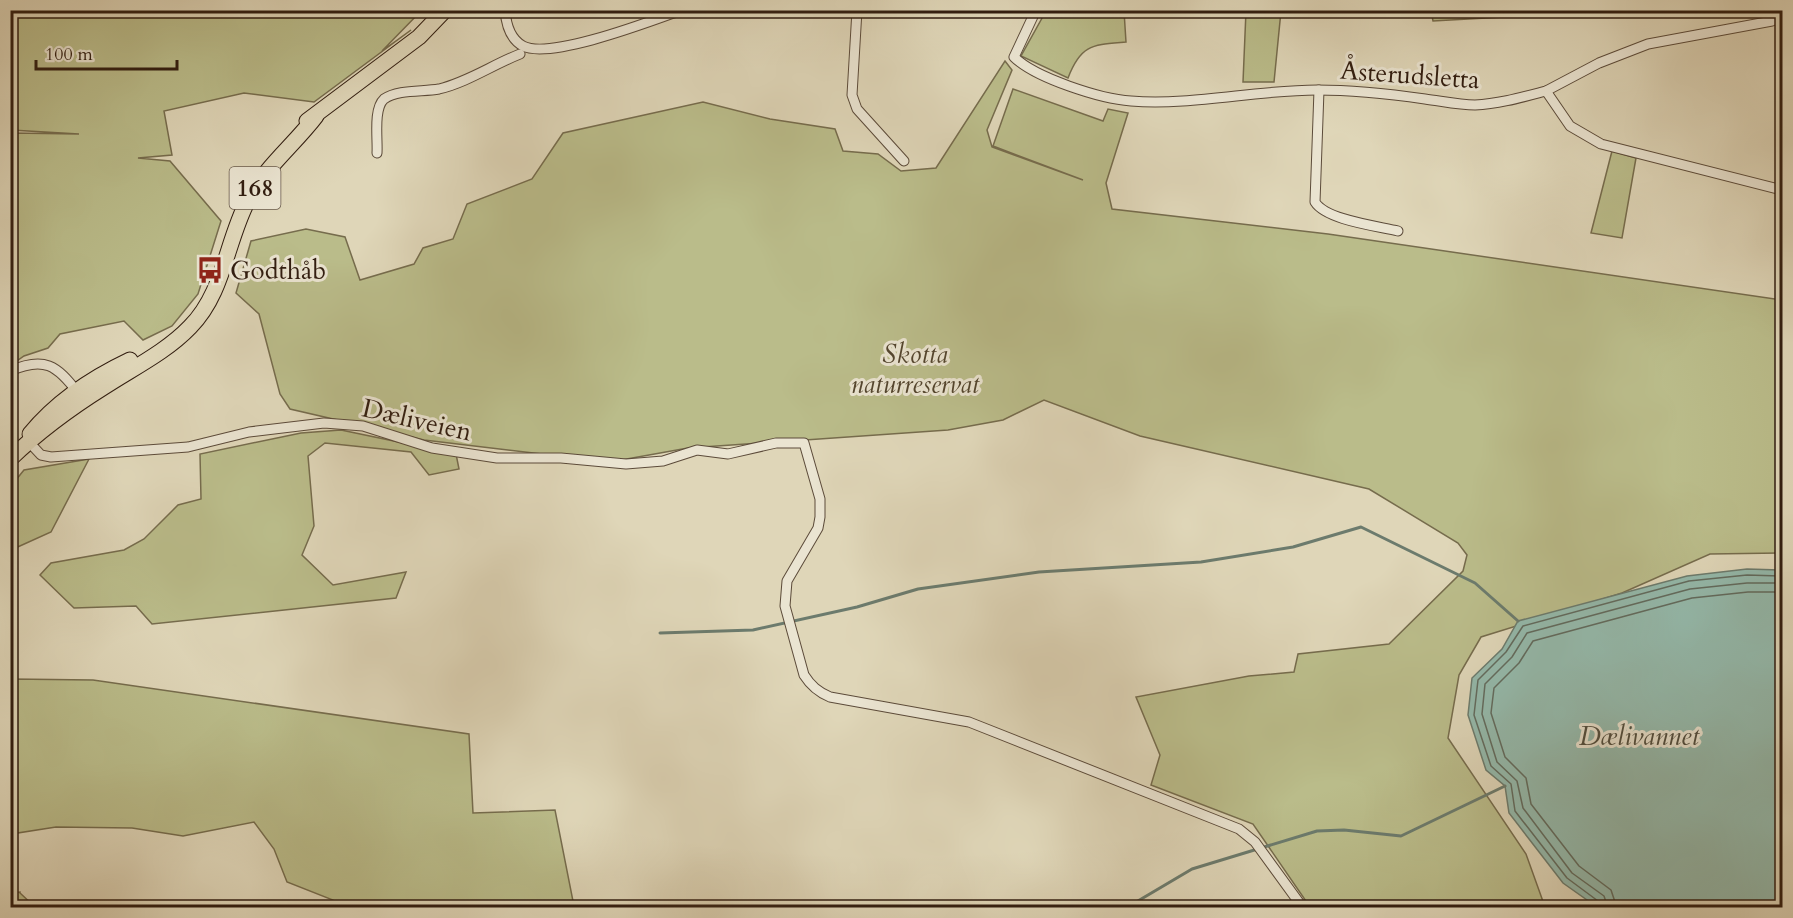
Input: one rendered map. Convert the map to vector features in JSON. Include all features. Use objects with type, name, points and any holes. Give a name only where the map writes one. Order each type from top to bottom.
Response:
[{"type":"main road","name":"168","points":[[21,448],[80,395],[169,344],[199,318],[210,301],[219,276],[221,254],[232,218],[246,185],[277,147],[419,37],[445,10]]},
{"type":"street","points":[[505,10],[506,22],[517,41],[524,47],[543,50],[573,44],[682,10]]},
{"type":"street","points":[[857,10],[852,95],[857,109],[904,161]]},
{"type":"street","name":"Åsterudsletta","points":[[1036,10],[1014,57],[1021,63],[1074,88],[1131,102],[1179,101],[1267,91],[1319,90],[1396,95],[1474,105],[1546,91],[1599,63],[1648,44],[1772,21],[1782,15]]},
{"type":"street","points":[[377,153],[379,108],[384,100],[395,95],[438,89],[469,80],[520,54]]},
{"type":"street","points":[[1319,90],[1315,202],[1319,209],[1337,216],[1398,231]]},
{"type":"street","points":[[1546,91],[1570,126],[1600,144],[1780,189],[1782,179]]},
{"type":"street","points":[[10,372],[39,362],[59,371],[80,395]]},
{"type":"street","name":"Dæliveien","points":[[21,448],[51,457],[74,456],[188,447],[249,432],[303,424],[339,423],[363,426],[432,448],[475,455],[497,458],[561,458],[626,464],[663,460],[698,450],[728,454],[776,443],[804,443],[820,499],[820,516],[818,528],[787,581],[785,606],[804,675],[814,688],[830,697],[969,722],[1239,829],[1255,842],[1303,908]]},
{"type":"green space","points":[[11,10],[421,11],[382,51],[411,30],[314,102],[244,93],[164,111],[172,155],[138,158],[170,161],[221,221],[198,294],[172,326],[143,340],[124,321],[60,334],[48,348],[24,356],[11,365],[11,133],[79,134],[11,130]]},
{"type":"green space","points":[[1431,10],[1523,11],[1522,16],[1433,21]]},
{"type":"green space","points":[[1046,11],[1124,11],[1126,42],[1105,44],[1083,52],[1068,78],[1021,56]]},
{"type":"green space","points":[[1246,11],[1281,11],[1274,82],[1243,82]]},
{"type":"green space","name":"Skotta naturreservat","points":[[1005,61],[1012,70],[987,130],[992,147],[1083,180],[993,146],[1013,89],[1103,121],[1108,109],[1128,113],[1106,183],[1112,209],[1328,234],[1782,300],[1782,553],[1710,554],[1622,593],[1481,637],[1459,675],[1448,738],[1526,854],[1545,907],[1310,907],[1253,824],[1151,785],[1160,755],[1136,697],[1249,676],[1294,672],[1298,654],[1389,644],[1463,571],[1467,555],[1458,543],[1369,489],[1140,436],[1044,400],[1003,420],[948,430],[688,448],[610,462],[424,440],[290,409],[280,394],[259,314],[236,293],[251,241],[306,229],[345,237],[360,280],[414,264],[423,248],[453,239],[467,204],[532,179],[563,133],[703,102],[770,119],[835,129],[843,151],[878,154],[901,171],[936,168]]},
{"type":"green space","points":[[1612,151],[1636,158],[1622,238],[1591,233]]},
{"type":"green space","points":[[341,430],[456,454],[459,469],[429,475],[411,452],[325,443],[308,456],[314,526],[302,555],[333,585],[406,572],[396,598],[152,624],[136,606],[74,608],[40,575],[51,563],[124,550],[144,539],[178,505],[201,499],[200,454],[301,433]]},
{"type":"green space","points":[[89,459],[51,532],[11,550],[11,486],[24,470]]},
{"type":"green space","points":[[11,679],[93,680],[469,734],[473,813],[555,810],[573,901],[569,908],[338,907],[333,900],[287,882],[274,849],[254,822],[183,836],[132,828],[56,827],[11,834]]},
{"type":"green space","points":[[20,892],[35,907],[11,907],[11,893]]},
{"type":"water","name":"Dælivannet","points":[[1747,569],[1782,570],[1782,907],[1597,907],[1563,883],[1509,813],[1505,786],[1486,770],[1468,715],[1472,678],[1502,649],[1518,621],[1687,576]]},
{"type":"waterway","points":[[660,633],[753,630],[857,607],[918,589],[1039,572],[1201,562],[1293,547],[1361,527],[1475,583],[1518,621]]},
{"type":"waterway","points":[[1126,908],[1192,869],[1317,831],[1344,830],[1401,836],[1505,786]]},
{"type":"waterway","points":[[483,908],[619,908]]},
{"type":"place","name":"Godthåb","points":[[210,270]]}]
